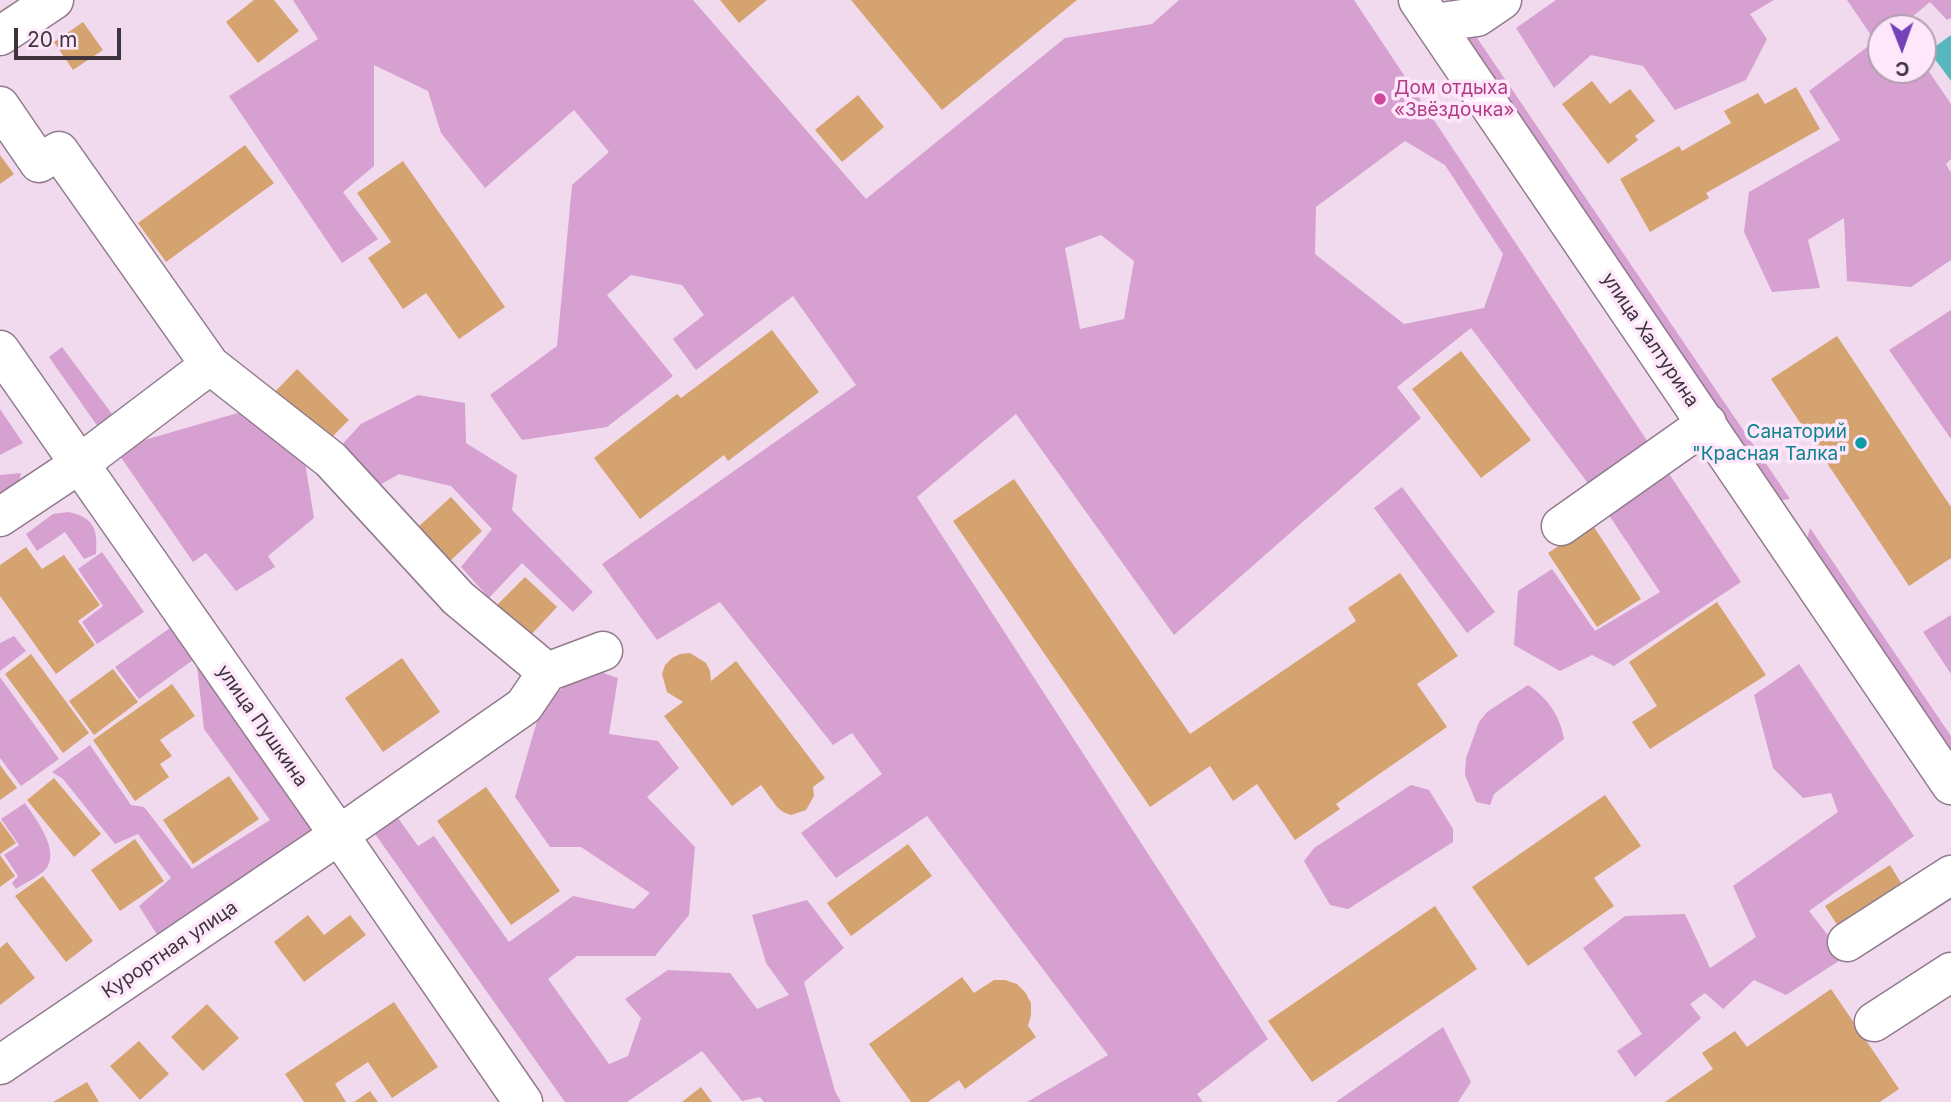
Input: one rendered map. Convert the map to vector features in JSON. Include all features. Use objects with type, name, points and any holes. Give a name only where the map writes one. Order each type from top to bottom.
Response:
[{"type":"street","points":[[0,36],[54,0]]},
{"type":"street","points":[[1433,8],[1477,17],[1502,0]]},
{"type":"street","name":"улица Халтурина","points":[[1433,8],[1707,424],[1951,785]]},
{"type":"street","points":[[0,106],[40,163],[59,150],[210,365],[331,460],[458,598],[547,672],[603,651]]},
{"type":"street","name":"улица Пушкина","points":[[0,350],[523,1102]]},
{"type":"street","points":[[0,517],[78,465],[210,365]]},
{"type":"street","points":[[1561,526],[1707,424]]},
{"type":"street","name":"Курортная улица","points":[[0,1065],[524,706],[547,672]]},
{"type":"street","points":[[1847,942],[1951,875]]},
{"type":"street","points":[[1874,1022],[1951,972]]},
{"type":"shaded area","points":[[293,0],[693,0],[866,199],[1065,38],[1152,24],[1179,0],[1354,0],[1741,582],[1614,666],[1592,655],[1560,671],[1514,645],[1518,591],[1552,569],[1595,631],[1660,592],[1587,482],[1471,328],[1397,387],[1421,418],[1174,635],[1016,414],[917,497],[1268,1039],[1197,1094],[1203,1102],[1027,1102],[1108,1055],[927,816],[836,878],[801,833],[882,774],[852,733],[833,745],[720,602],[657,640],[602,564],[856,385],[793,296],[696,370],[673,339],[704,315],[682,285],[631,275],[607,295],[673,376],[607,427],[522,440],[490,395],[557,346],[572,185],[609,152],[574,110],[485,188],[441,133],[428,91],[374,65],[374,166],[343,192],[378,239],[342,263],[229,96],[318,39]],"holes":[[[1405,141],[1445,165],[1503,254],[1484,308],[1404,324],[1315,254],[1316,207]],[[1101,235],[1134,261],[1124,319],[1080,329],[1065,248]]]},
{"type":"shaded area","points":[[1556,0],[1774,0],[1750,14],[1767,39],[1746,80],[1675,110],[1643,66],[1591,55],[1554,88],[1516,28]]},
{"type":"shaded area","points":[[1847,0],[1951,0],[1951,18],[1947,20],[1930,2],[1916,14],[1867,14],[1867,29]]},
{"type":"shaded area","points":[[1453,30],[1473,32],[1790,499],[1774,501]]},
{"type":"shaded area","points":[[1867,47],[1867,84],[1937,84],[1951,104],[1951,159],[1946,164],[1951,173],[1951,260],[1911,287],[1847,281],[1844,218],[1808,240],[1820,288],[1772,292],[1744,232],[1749,192],[1840,140],[1809,91]]},
{"type":"shaded area","points":[[1951,310],[1951,439],[1889,350]]},
{"type":"shaded area","points":[[62,347],[118,422],[103,434],[49,357]]},
{"type":"shaded area","points":[[418,395],[465,403],[466,443],[517,475],[512,510],[593,592],[573,612],[522,563],[489,598],[461,567],[492,529],[451,486],[399,474],[371,490],[336,451],[361,424]]},
{"type":"shaded area","points":[[0,409],[23,443],[0,455]]},
{"type":"shaded area","points":[[248,410],[304,456],[314,518],[268,556],[275,567],[236,591],[206,553],[193,562],[120,456],[141,441]]},
{"type":"shaded area","points":[[21,473],[19,482],[0,495],[0,475]]},
{"type":"shaded area","points":[[1402,487],[1495,612],[1467,633],[1374,508]]},
{"type":"shaded area","points":[[68,512],[89,521],[95,531],[96,554],[84,559],[65,532],[37,551],[26,534],[53,514]]},
{"type":"shaded area","points":[[1810,528],[1951,736],[1951,761],[1805,546]]},
{"type":"shaded area","points":[[102,552],[144,612],[97,644],[82,622],[103,606],[78,569]]},
{"type":"shaded area","points":[[1951,615],[1951,674],[1923,632]]},
{"type":"shaded area","points":[[170,628],[193,660],[139,699],[115,667]]},
{"type":"shaded area","points":[[14,636],[26,651],[0,671],[0,643]]},
{"type":"shaded area","points":[[209,660],[331,830],[163,944],[139,906],[171,878],[138,834],[115,844],[63,779],[52,772],[90,745],[131,805],[144,807],[192,869],[270,820],[204,729],[197,666]]},
{"type":"shaded area","points":[[1799,664],[1914,836],[1809,911],[1845,957],[1786,995],[1754,980],[1723,1009],[1705,993],[1690,1004],[1701,1018],[1635,1077],[1617,1051],[1642,1034],[1583,948],[1625,916],[1685,914],[1710,968],[1756,937],[1733,886],[1838,812],[1831,793],[1803,798],[1773,768],[1754,695]]},
{"type":"shaded area","points":[[589,668],[618,678],[609,734],[658,741],[679,768],[647,797],[695,847],[689,915],[655,956],[577,956],[548,979],[609,1064],[628,1056],[641,1018],[625,999],[668,970],[730,973],[757,1009],[789,995],[766,963],[752,915],[807,900],[844,948],[804,982],[835,1091],[841,1102],[764,1102],[760,1097],[742,1101],[702,1051],[627,1102],[565,1102],[375,834],[398,818],[418,846],[434,836],[509,942],[573,896],[634,909],[650,893],[581,847],[550,847],[515,797],[542,704]]},
{"type":"shaded area","points":[[0,677],[59,759],[21,786],[0,758]]},
{"type":"shaded area","points":[[1528,685],[1552,708],[1564,739],[1494,794],[1490,805],[1476,802],[1465,775],[1466,758],[1479,722],[1487,712]]},
{"type":"shaded area","points":[[1411,785],[1429,790],[1453,829],[1453,842],[1348,909],[1330,905],[1304,861],[1314,848]]},
{"type":"shaded area","points":[[25,803],[45,835],[50,854],[45,870],[16,889],[12,883],[18,876],[4,855],[19,845],[1,819]]},
{"type":"shaded area","points":[[1443,1027],[1471,1082],[1458,1102],[1336,1102]]},
{"type":"water","points":[[1951,35],[1951,81],[1937,62],[1937,45]]},
{"type":"building","points":[[254,0],[274,0],[299,31],[258,63],[226,22]]},
{"type":"building","points":[[720,0],[767,0],[739,23]]},
{"type":"building","points":[[851,0],[1077,0],[942,110]]},
{"type":"building","points":[[83,22],[103,50],[73,70],[54,42]]},
{"type":"building","points":[[1592,81],[1610,104],[1630,89],[1655,121],[1635,136],[1638,140],[1608,164],[1562,104]]},
{"type":"building","points":[[1796,87],[1820,129],[1706,193],[1709,198],[1650,232],[1620,179],[1679,146],[1682,151],[1731,123],[1724,111],[1758,93],[1765,104]]},
{"type":"building","points":[[858,95],[884,127],[842,162],[815,130]]},
{"type":"building","points":[[245,145],[274,183],[166,262],[138,223]]},
{"type":"building","points":[[0,155],[14,174],[0,184]]},
{"type":"building","points":[[403,161],[505,307],[459,339],[426,293],[403,309],[368,258],[391,242],[357,193]]},
{"type":"building","points":[[772,330],[819,392],[728,461],[724,455],[640,519],[594,458],[677,394],[681,398]]},
{"type":"building","name":"Санаторий \"Красная Талка\"","points":[[1837,336],[1951,507],[1951,558],[1909,586],[1771,379]]},
{"type":"building","points":[[1461,351],[1531,440],[1481,478],[1412,389]]},
{"type":"building","points":[[297,369],[349,420],[321,448],[270,397]]},
{"type":"building","points":[[1014,479],[1190,734],[1356,621],[1348,608],[1400,573],[1458,656],[1417,684],[1447,727],[1336,804],[1340,809],[1295,840],[1257,784],[1233,801],[1210,766],[1150,807],[953,521]]},
{"type":"building","points":[[451,497],[482,531],[448,563],[417,528]]},
{"type":"building","points":[[1592,524],[1641,599],[1597,627],[1548,553]]},
{"type":"building","points":[[26,547],[42,569],[64,555],[100,605],[78,621],[95,645],[56,674],[0,596],[0,565]]},
{"type":"building","points":[[525,577],[557,607],[528,638],[495,607]]},
{"type":"building","points":[[1717,602],[1766,675],[1650,749],[1632,722],[1657,706],[1629,662]]},
{"type":"building","points":[[690,653],[706,663],[711,681],[736,661],[825,778],[813,787],[814,796],[806,810],[791,815],[783,812],[761,785],[732,806],[664,716],[683,702],[667,692],[662,674],[665,665],[680,654]]},
{"type":"building","points":[[31,654],[89,733],[63,753],[5,674]]},
{"type":"building","points":[[402,658],[440,712],[383,752],[345,698]]},
{"type":"building","points":[[113,669],[138,702],[94,735],[69,701]]},
{"type":"building","points":[[172,684],[195,716],[160,740],[172,756],[160,764],[169,777],[135,801],[93,740]]},
{"type":"building","points":[[0,765],[17,788],[0,800]]},
{"type":"building","points":[[229,776],[259,819],[193,864],[163,820]]},
{"type":"building","points":[[54,778],[101,834],[74,857],[27,800]]},
{"type":"building","points":[[486,787],[560,891],[511,925],[437,821]]},
{"type":"building","points":[[1605,795],[1641,846],[1594,878],[1614,906],[1528,966],[1472,887]]},
{"type":"building","points":[[0,821],[16,843],[0,854]]},
{"type":"building","points":[[135,839],[164,881],[120,911],[91,870]]},
{"type":"building","points":[[908,844],[932,876],[851,936],[827,903]]},
{"type":"building","points":[[0,855],[15,876],[0,887]]},
{"type":"building","points":[[1890,865],[1903,886],[1838,926],[1825,906]]},
{"type":"building","points":[[43,876],[93,941],[66,962],[15,896]]},
{"type":"building","points":[[1435,906],[1477,969],[1312,1082],[1268,1021]]},
{"type":"building","points":[[308,915],[324,935],[350,915],[366,935],[304,982],[274,942]]},
{"type":"building","points":[[7,942],[35,978],[0,1005],[0,948]]},
{"type":"building","points":[[962,977],[974,993],[994,980],[1017,984],[1031,1003],[1028,1026],[1036,1037],[965,1089],[959,1080],[928,1102],[911,1102],[869,1044]]},
{"type":"building","points":[[1831,989],[1899,1089],[1880,1102],[1665,1102],[1713,1069],[1702,1053],[1735,1031],[1747,1047]]},
{"type":"building","points":[[394,1002],[438,1067],[392,1098],[368,1062],[335,1084],[346,1102],[304,1102],[285,1074]]},
{"type":"building","points":[[207,1004],[239,1038],[203,1071],[171,1037]]},
{"type":"building","points":[[139,1041],[169,1074],[140,1100],[110,1066]]},
{"type":"building","points":[[87,1082],[99,1102],[53,1102]]},
{"type":"building","points":[[701,1087],[712,1102],[682,1102]]},
{"type":"building","points":[[370,1091],[378,1102],[354,1102]]},
{"type":"place","name":"Дом отдыха «Звёздочка»","points":[[1380,99]]},
{"type":"place","name":"Санаторий \"Красная Талка\"","points":[[1861,443]]}]
